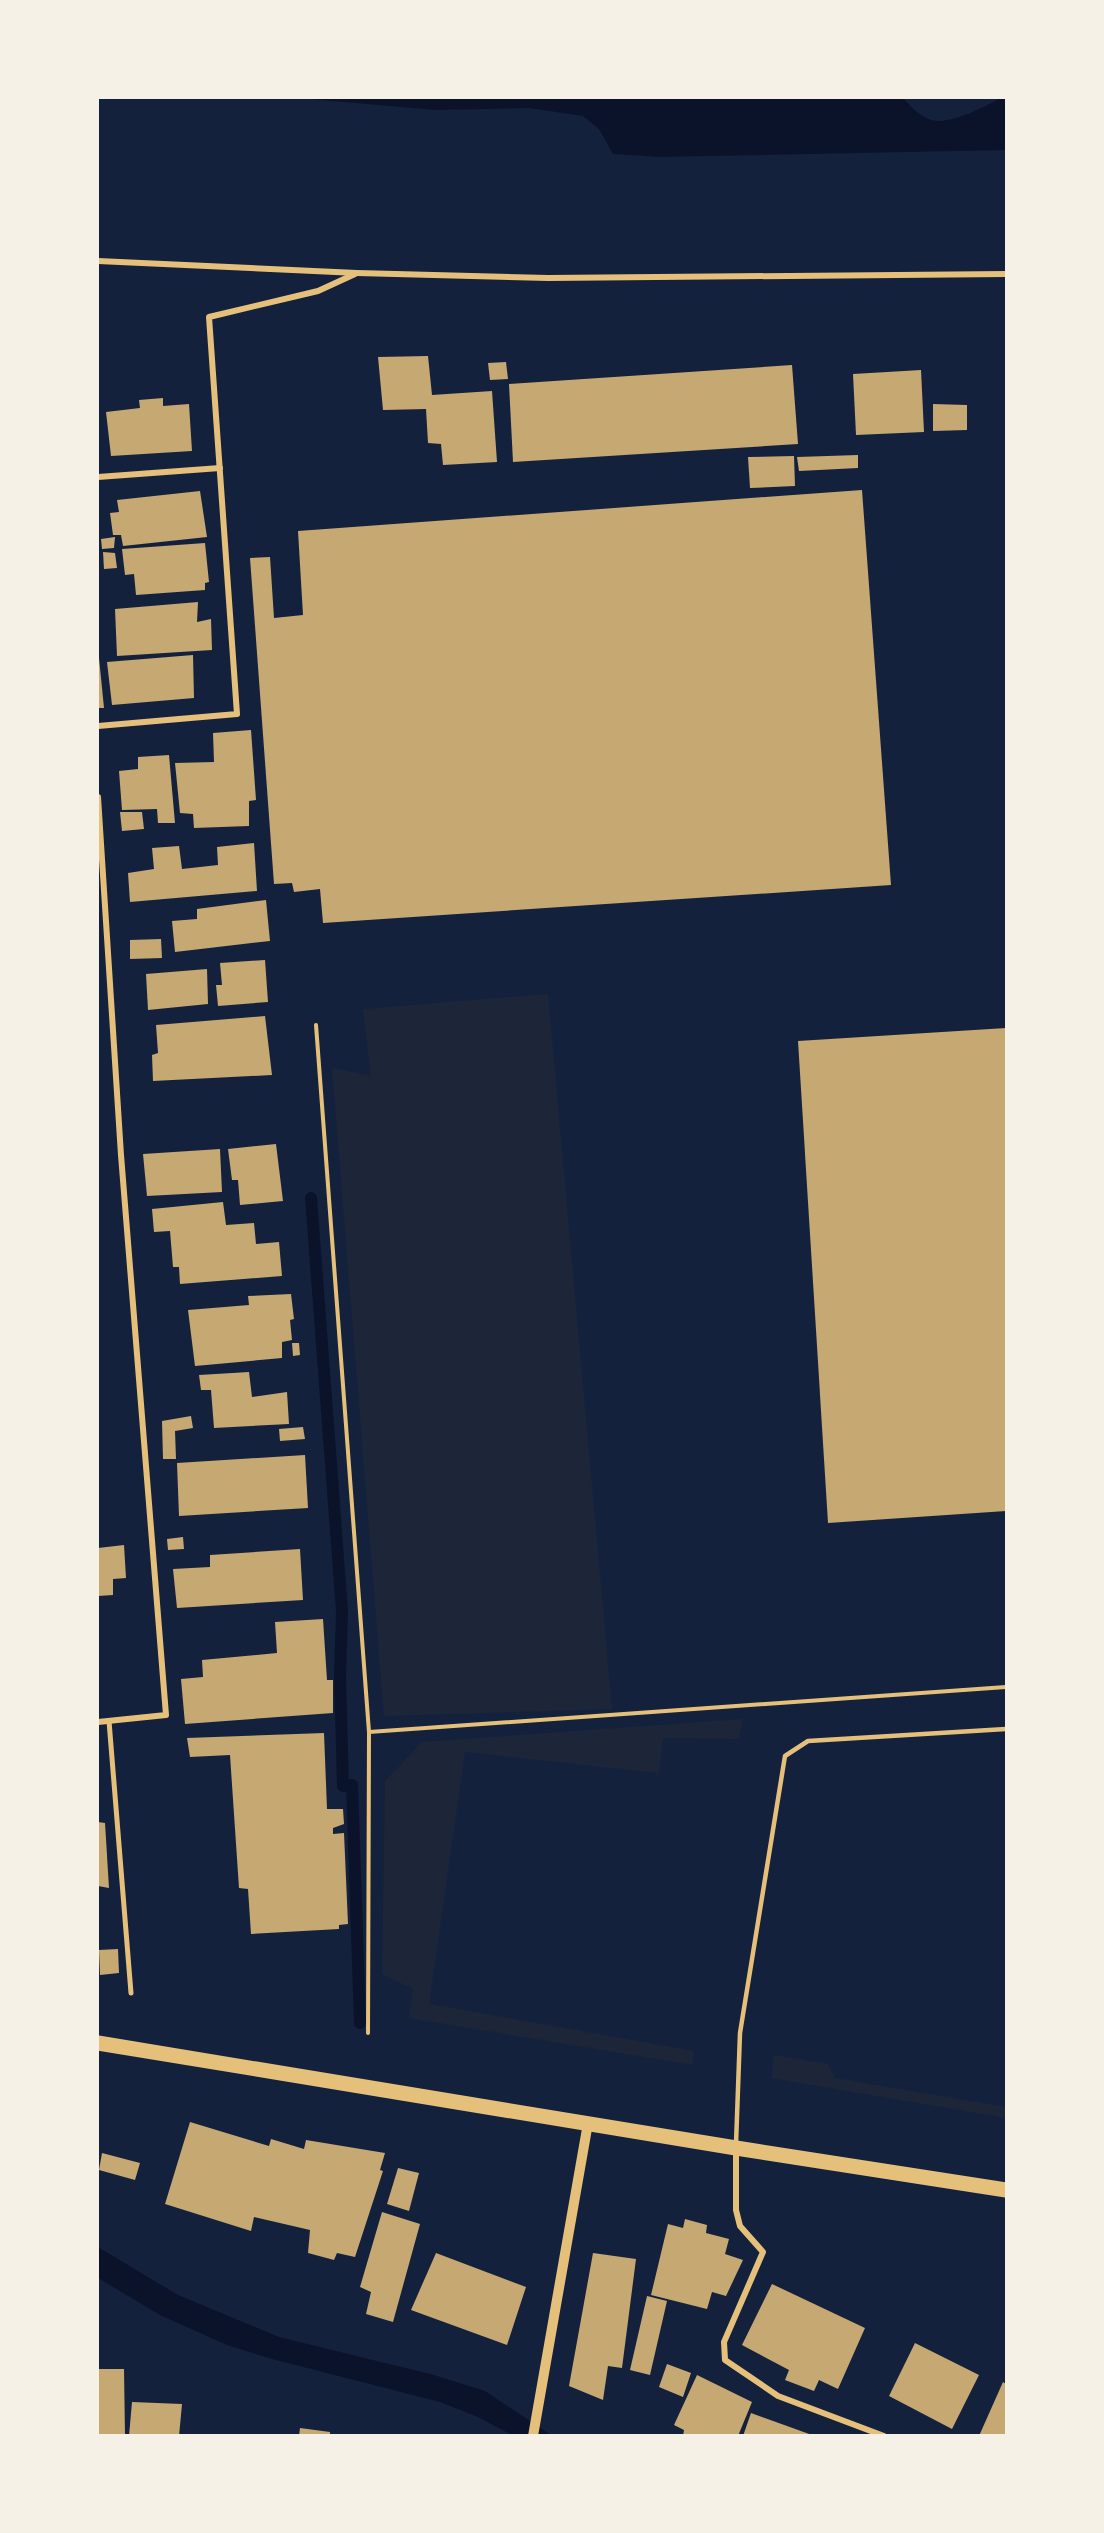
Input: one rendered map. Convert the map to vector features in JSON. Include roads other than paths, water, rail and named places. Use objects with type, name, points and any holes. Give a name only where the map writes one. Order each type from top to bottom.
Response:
[{"type":"main road","points":[[98,2043],[1006,2190]]},
{"type":"street","points":[[98,261],[357,273],[548,278],[1006,274]]},
{"type":"street","points":[[98,726],[237,714],[209,317],[318,291],[357,273]]},
{"type":"street","points":[[98,477],[220,468]]},
{"type":"street","points":[[98,796],[120,1155],[166,1715],[98,1722]]},
{"type":"street","points":[[109,1721],[131,1994]]},
{"type":"street","points":[[533,2436],[588,2123]]},
{"type":"street","points":[[736,2148],[736,2210],[740,2226],[763,2252],[724,2343],[725,2360],[778,2396],[884,2436]]},
{"type":"lane","points":[[736,2148],[740,2033],[785,1756],[808,1741],[1006,1728]]},
{"type":"waterway","points":[[311,1198],[342,1611],[340,1676],[343,1786],[352,1785],[360,2023]]}]
